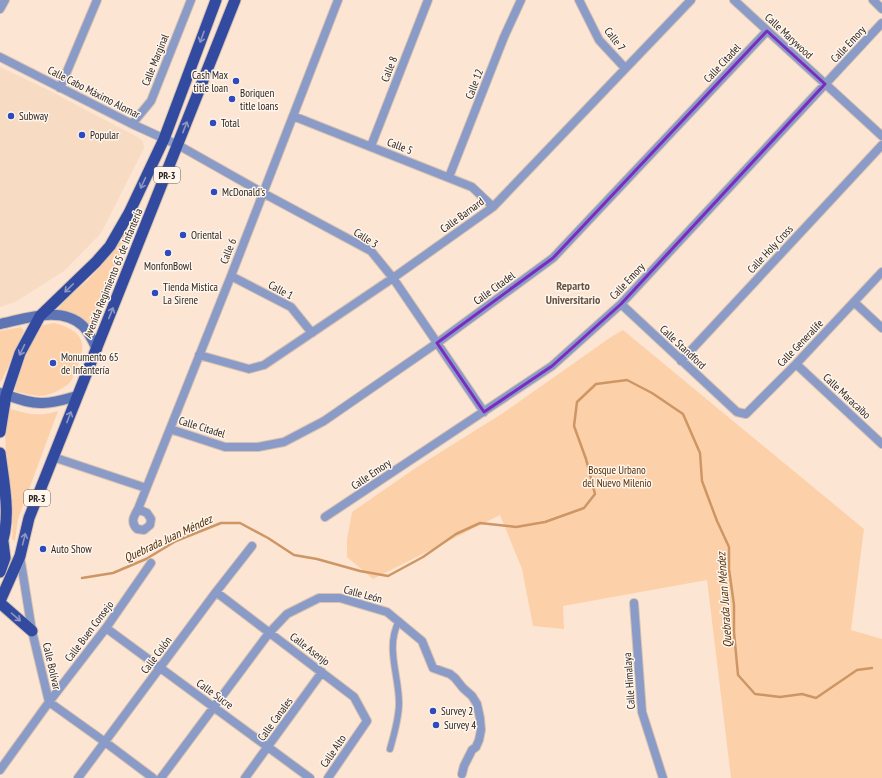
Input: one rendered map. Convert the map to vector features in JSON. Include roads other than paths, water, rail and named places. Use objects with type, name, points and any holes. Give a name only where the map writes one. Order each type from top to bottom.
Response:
[{"type":"highway","name":"Avenida Regimiento 65 de Infantería","points":[[0,432],[3,394],[20,353],[40,316],[96,262],[110,246],[129,213],[164,139],[216,0]]},
{"type":"highway","name":"Avenida Regimiento 65 de Infantería","points":[[0,602],[20,556],[29,518],[235,0]]},
{"type":"highway","points":[[0,453],[6,515],[2,545],[5,558],[0,572]]},
{"type":"highway","points":[[0,602],[32,631]]},
{"type":"main road","points":[[0,324],[56,314],[72,318],[83,326],[97,349]]},
{"type":"main road","points":[[3,394],[29,402],[45,403],[77,396]]},
{"type":"street","points":[[0,9],[5,0]]},
{"type":"street","points":[[60,88],[97,0]]},
{"type":"street","name":"Calle Marginal","points":[[132,124],[151,101],[191,0]]},
{"type":"street","name":"Calle 6","points":[[138,509],[338,0]]},
{"type":"street","name":"Calle 8","points":[[370,146],[428,0]]},
{"type":"street","name":"Calle 12","points":[[449,177],[504,37],[521,0]]},
{"type":"street","name":"Calle 7","points":[[579,0],[599,40],[625,68]]},
{"type":"street","name":"Calle Barnard","points":[[199,356],[250,369],[264,365],[393,278],[493,207],[691,0]]},
{"type":"street","name":"Calle Marywood","points":[[734,0],[882,136]]},
{"type":"street","points":[[873,0],[882,9]]},
{"type":"street","name":"Calle Emory","points":[[325,517],[552,366],[621,304],[882,23]]},
{"type":"street","name":"Calle Citadel","points":[[170,429],[225,447],[258,447],[284,442],[324,421],[437,343],[554,258],[767,31]]},
{"type":"street","name":"Calle Cabo Máximo Alomar","points":[[0,57],[132,124],[178,145]]},
{"type":"street","name":"Calle 5","points":[[293,116],[472,187],[493,207]]},
{"type":"street","name":"Calle Holy Cross","points":[[681,360],[882,144]]},
{"type":"street","name":"Calle 3","points":[[178,145],[262,193],[371,251],[393,278],[484,412]]},
{"type":"street","name":"Calle Generalife","points":[[730,405],[737,412],[746,414],[796,364],[882,272]]},
{"type":"street","name":"Calle 1","points":[[230,276],[291,307],[312,333]]},
{"type":"street","points":[[854,302],[882,328]]},
{"type":"street","name":"Calle Standford","points":[[621,304],[730,405]]},
{"type":"street","name":"Calle Maracaibo","points":[[796,364],[882,444]]},
{"type":"street","points":[[53,457],[146,488]]},
{"type":"street","name":"Calle Colón","points":[[78,778],[252,546]]},
{"type":"street","name":"Calle Bolívar","points":[[20,556],[32,631],[49,702],[153,778]]},
{"type":"street","name":"Calle Buen Consejo","points":[[0,770],[49,702],[106,628],[151,563]]},
{"type":"street","name":"Calle Asenjo","points":[[216,592],[354,697],[367,721],[357,736]]},
{"type":"street","name":"Calle León","points":[[161,778],[269,633],[287,614],[319,598],[340,598],[387,612],[422,641],[432,668],[450,674],[472,696],[477,704],[481,730],[476,747],[472,750],[464,766],[462,774]]},
{"type":"street","name":"Calle Himalaya","points":[[634,603],[642,712],[663,778]]},
{"type":"street","points":[[390,749],[397,721],[399,704],[392,654],[394,629],[399,621]]},
{"type":"street","name":"Calle Sucre","points":[[106,628],[310,778]]},
{"type":"street","name":"Calle Canales","points":[[245,778],[322,672]]},
{"type":"street","name":"Calle Alto","points":[[328,778],[357,736]]},
{"type":"waterway","name":"Quebrada Juan Méndez","points":[[82,578],[113,573],[146,559],[176,541],[221,523],[240,523],[268,538],[294,555],[317,559],[360,571],[388,576],[423,557],[456,534],[480,523],[516,527],[545,522],[584,508],[595,494],[586,459],[574,426],[577,402],[596,384],[627,380],[652,393],[683,414],[700,453],[702,481],[717,521],[729,547],[729,569],[734,605],[734,632],[738,675],[755,694],[780,697],[802,694],[816,698],[857,670],[872,668]]},
{"type":"place","name":"Cash Max title loan","points":[[236,81]]},
{"type":"place","name":"Boriquen title loans","points":[[232,99]]},
{"type":"place","name":"Subway","points":[[11,116]]},
{"type":"place","name":"Total","points":[[213,123]]},
{"type":"place","name":"Popular","points":[[82,135]]},
{"type":"place","name":"McDonald's","points":[[214,192]]},
{"type":"place","name":"Oriental","points":[[183,235]]},
{"type":"place","name":"MonfonBowl","points":[[168,253]]},
{"type":"place","name":"Tienda Mistica La Sirene","points":[[155,293]]},
{"type":"place","name":"Monumento 65 de Infantería","points":[[53,363]]},
{"type":"place","name":"Auto Show","points":[[43,549]]},
{"type":"place","name":"Survey 2","points":[[433,711]]},
{"type":"place","name":"Survey 4","points":[[436,725]]},
{"type":"district","name":"Reparto Universitario","points":[[573,292]]},
{"type":"park label","name":"Bosque Urbano del Nuevo Milenio","points":[[617,476]]}]
